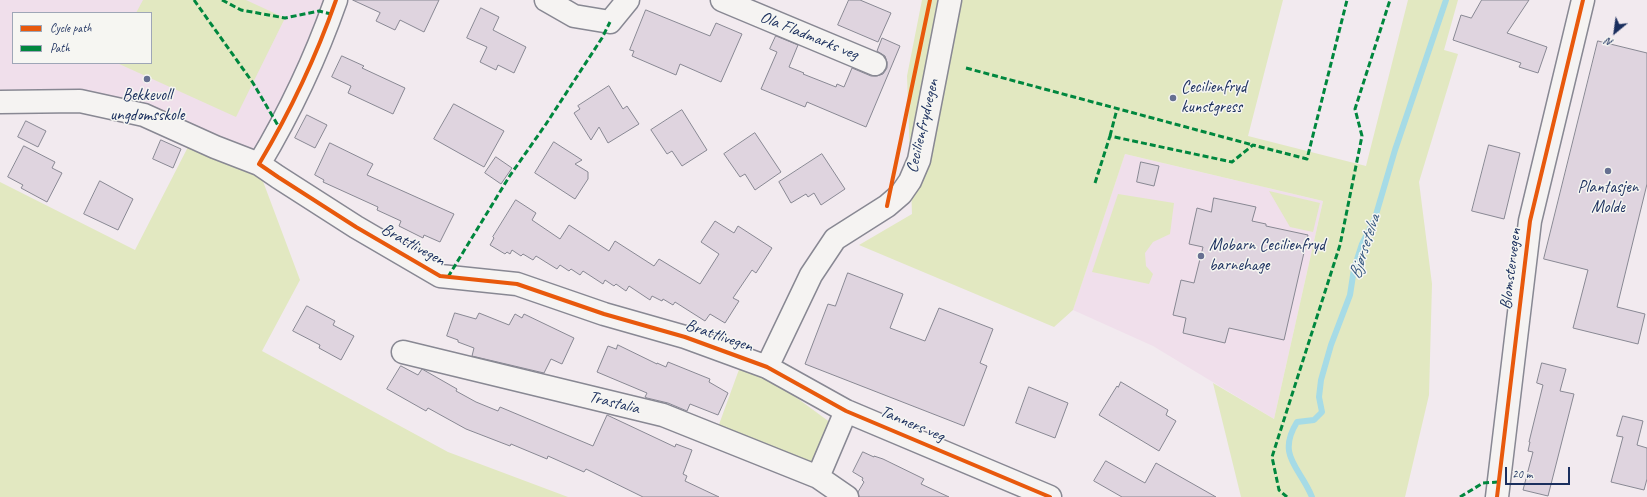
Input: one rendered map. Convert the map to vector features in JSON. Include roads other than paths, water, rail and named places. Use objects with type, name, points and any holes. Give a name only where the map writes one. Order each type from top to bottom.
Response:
[{"type":"street","points":[[259,164],[280,129],[326,28],[336,0]]},
{"type":"street","points":[[546,0],[574,16],[610,22],[628,0]]},
{"type":"street","name":"Ola Fladmarks veg","points":[[722,0],[875,64]]},
{"type":"street","name":"Cecilienfrydvegen","points":[[767,367],[811,275],[835,239],[887,206],[901,194],[910,181],[919,160],[950,0]]},
{"type":"street","name":"Blomstervegen","points":[[1497,497],[1530,221],[1582,0]]},
{"type":"street","name":"Brattlivegen","points":[[0,102],[80,101],[144,115],[215,147],[259,164],[356,228],[440,276],[517,284],[604,314],[685,337],[767,367]]},
{"type":"street","name":"Trastalia","points":[[404,352],[663,415],[818,478],[847,497]]},
{"type":"street","name":"Tanners veg","points":[[767,367],[846,411],[1050,497]]},
{"type":"street","points":[[818,478],[846,411]]},
{"type":"waterway","name":"Bjørsetelva","points":[[1312,497],[1296,469],[1289,453],[1291,434],[1297,422],[1314,420],[1322,412],[1319,397],[1321,380],[1331,345],[1350,295],[1354,269],[1362,244],[1375,218],[1395,150],[1446,0]]},
{"type":"place","name":"Bekkevoll ungdomsskole","points":[[147,79]]},
{"type":"place","name":"Cecilienfryd kunstgress","points":[[1173,98]]},
{"type":"place","name":"Plantasjen Molde","points":[[1608,171]]},
{"type":"place","name":"Mobarn Cecilienfryd barnehage","points":[[1201,256]]}]
